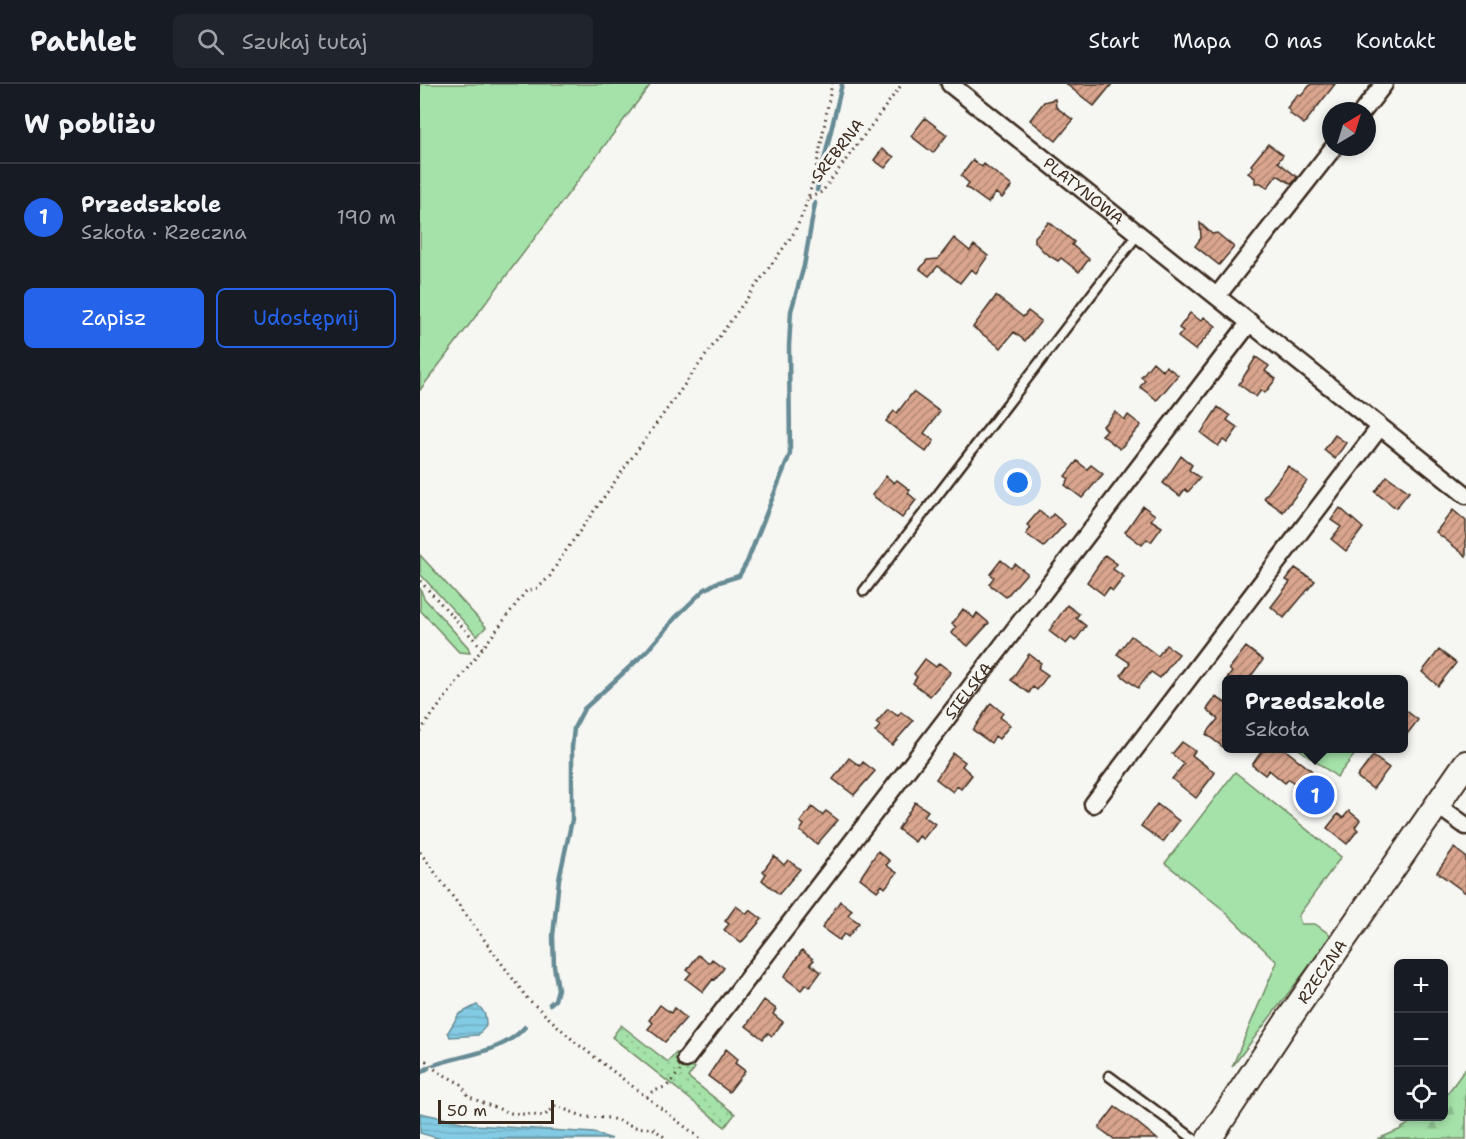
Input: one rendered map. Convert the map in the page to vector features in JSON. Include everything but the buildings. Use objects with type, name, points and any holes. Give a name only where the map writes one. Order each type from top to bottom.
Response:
[{"type":"street","name":"PLATYNOWA","points":[[950,84],[1466,495]]},
{"type":"street","points":[[1370,102],[1384,84]]},
{"type":"street","points":[[1217,296],[1327,156]]},
{"type":"street","name":"SIELSKA","points":[[686,1059],[1250,322]]},
{"type":"street","points":[[1093,804],[1380,427]]},
{"type":"street","name":"RZECZNA","points":[[1209,1139],[1288,1020],[1466,763]]},
{"type":"street","points":[[1437,805],[1466,826]]},
{"type":"lane","points":[[864,591],[1138,234]]},
{"type":"lane","points":[[1109,1076],[1194,1139]]},
{"type":"path","points":[[420,731],[526,591],[538,588],[550,576],[621,473],[792,236],[801,221],[808,198],[832,84]]},
{"type":"path","name":"SREBRNA","points":[[808,198],[822,192],[902,84]]},
{"type":"path","points":[[420,581],[482,648]]},
{"type":"path","points":[[420,852],[526,998],[575,1042],[701,1139]]},
{"type":"path","points":[[647,1097],[652,1092],[667,1086],[686,1059]]},
{"type":"path","points":[[420,1063],[426,1061],[437,1071],[461,1084],[468,1096],[511,1113],[544,1116],[556,1106],[585,1117],[610,1118],[635,1127],[654,1130],[667,1139]]},
{"type":"green space","points":[[420,84],[651,84],[420,390]]},
{"type":"green space","points":[[420,555],[486,627],[477,636],[420,574]]},
{"type":"green space","points":[[420,588],[424,598],[468,647],[470,653],[459,652],[420,610]]},
{"type":"green space","points":[[1304,753],[1356,753],[1337,777]]},
{"type":"green space","points":[[1235,772],[1341,857],[1298,916],[1301,924],[1315,924],[1332,936],[1232,1067],[1277,962],[1220,907],[1165,863]]},
{"type":"green space","points":[[621,1025],[668,1062],[676,1053],[695,1068],[688,1077],[735,1114],[725,1127],[612,1037]]},
{"type":"green space","points":[[1466,1068],[1466,1139],[1378,1139],[1399,1130],[1412,1121],[1448,1121],[1448,1093]]},
{"type":"water","points":[[477,1005],[482,1009],[486,1026],[478,1035],[450,1037],[448,1032],[459,1014]]},
{"type":"water","points":[[420,1113],[475,1125],[594,1133],[612,1139],[441,1139],[420,1133]]},
{"type":"waterway","points":[[817,190],[842,84]]},
{"type":"waterway","points":[[550,1004],[555,1000],[558,989],[554,966],[553,936],[559,879],[572,820],[574,728],[584,709],[647,651],[676,617],[704,590],[716,583],[739,576],[747,562],[790,454],[791,311],[804,266],[815,203]]},
{"type":"waterway","points":[[434,1065],[494,1048],[516,1036],[525,1027]]},
{"type":"waterway","points":[[420,1073],[428,1068]]},
{"type":"place","name":"Przedszkole","points":[[1315,795]]}]
